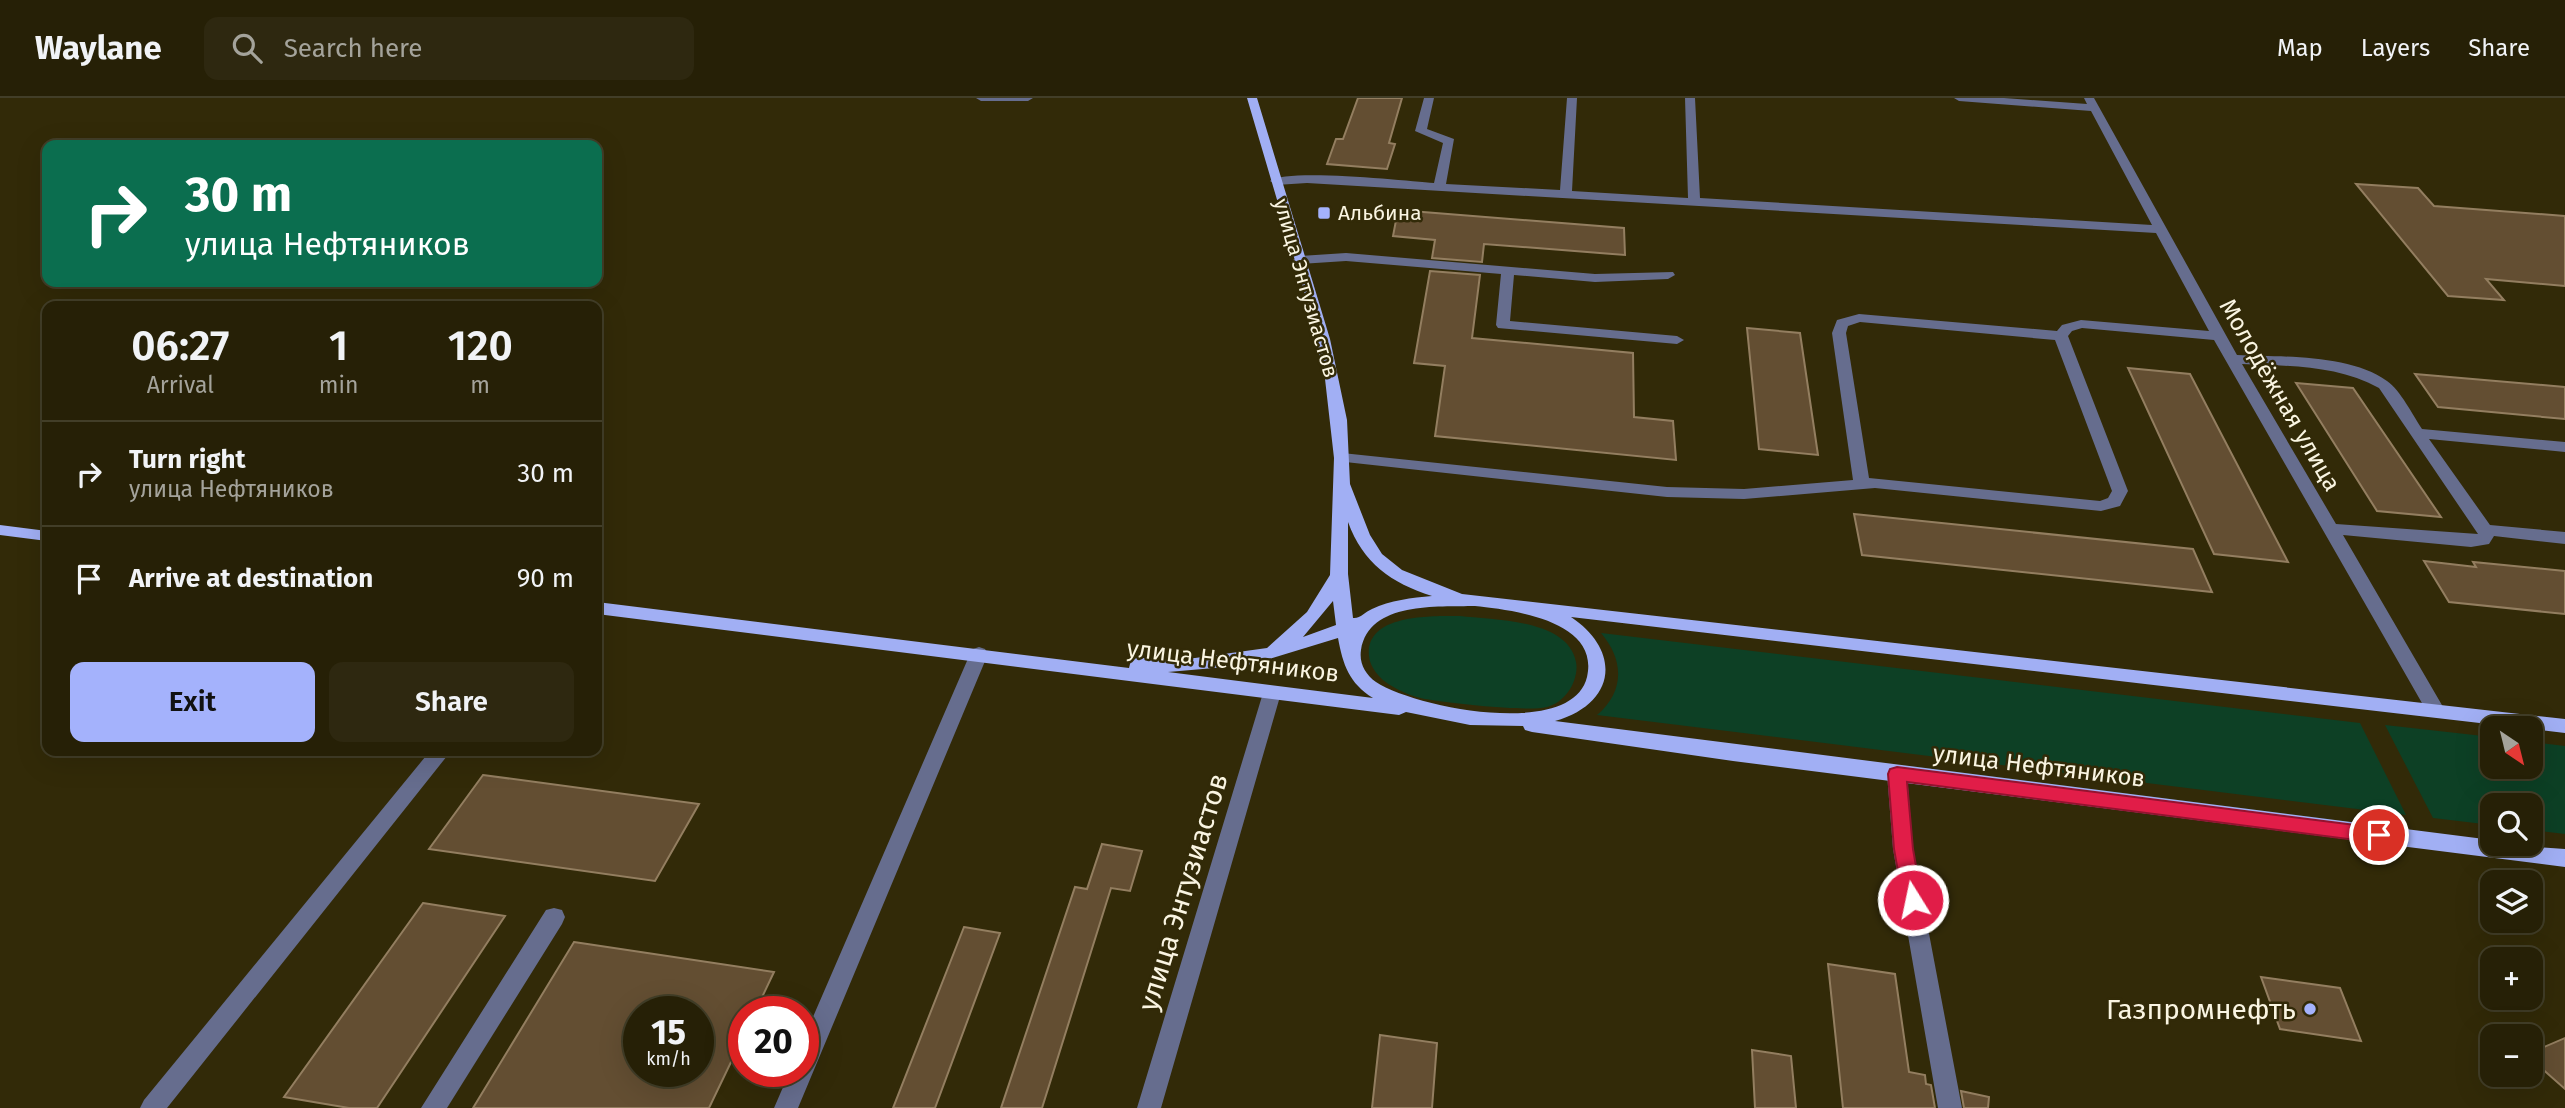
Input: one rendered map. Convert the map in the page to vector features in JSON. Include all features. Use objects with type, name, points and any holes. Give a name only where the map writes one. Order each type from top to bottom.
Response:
[{"type":"main road","name":"улица Энтузиастов","points":[[1252,98],[1300,260],[1333,386],[1343,482],[1339,575],[1351,653]]},
{"type":"main road","name":"улица Энтузиастов","points":[[1343,482],[1364,540],[1382,563],[1399,575],[1434,590],[1475,600]]},
{"type":"main road","points":[[0,530],[42,535]]},
{"type":"main road","points":[[1258,659],[1306,626],[1328,597],[1339,575]]},
{"type":"main road","name":"улица Нефтяников","points":[[1019,659],[1153,666],[1234,663],[1296,648],[1371,616],[1406,606],[1475,600],[2565,726]]},
{"type":"main road","name":"улица Нефтяников","points":[[1508,721],[1555,716],[1567,711],[1590,693],[1599,669],[1597,655],[1590,643],[1566,622],[1519,606]]},
{"type":"main road","name":"улица Нефтяников","points":[[602,609],[1508,721],[1897,774],[2565,858]]},
{"type":"main road","name":"улица Нефтяников","points":[[1371,616],[1358,632],[1351,653],[1353,665],[1368,686],[1395,700],[1442,713]]},
{"type":"street","points":[[981,98],[1028,98]]},
{"type":"street","points":[[1429,98],[1421,131],[1448,139],[1449,143],[1439,188]]},
{"type":"street","points":[[1566,195],[1572,98]]},
{"type":"street","points":[[1690,98],[1694,203]]},
{"type":"street","points":[[1959,98],[2092,103]]},
{"type":"street","name":"Молодёжная улица","points":[[2092,103],[2219,336],[2437,712]]},
{"type":"street","points":[[1276,181],[1307,179],[2160,229]]},
{"type":"street","points":[[1300,260],[1346,257],[1595,278],[1668,275]]},
{"type":"street","points":[[1508,271],[1503,325],[1677,340]]},
{"type":"street","points":[[1862,484],[1839,333],[1843,323],[1859,318],[2061,336]]},
{"type":"street","points":[[2061,336],[2067,328],[2081,324],[2219,336]]},
{"type":"street","points":[[1342,458],[1667,492],[1744,494],[1875,483],[2101,506],[2114,502],[2120,491],[2061,336]]},
{"type":"street","points":[[2233,359],[2345,368],[2360,372],[2384,385],[2487,535],[2483,540],[2471,541],[2332,529]]},
{"type":"street","points":[[2417,433],[2565,447]]},
{"type":"street","points":[[2485,530],[2565,538]]},
{"type":"street","points":[[819,1032],[979,654]]},
{"type":"street","name":"улица Энтузиастов","points":[[1149,1108],[1272,693]]},
{"type":"street","points":[[152,1108],[437,756]]},
{"type":"street","points":[[1897,774],[1903,849],[1950,1108]]},
{"type":"street","points":[[433,1108],[554,917]]},
{"type":"street","points":[[786,1108],[795,1087]]},
{"type":"green space","points":[[1460,616],[1527,624],[1559,637],[1570,648],[1576,662],[1575,678],[1568,692],[1553,705],[1537,708],[1451,703],[1407,694],[1386,683],[1373,669],[1369,656],[1371,642],[1378,632],[1389,624],[1419,617]]},
{"type":"green space","points":[[1601,633],[2360,723],[2406,815],[1597,715],[1613,696],[1618,675],[1614,654]]},
{"type":"green space","points":[[2385,725],[2480,736],[2480,779],[2543,779],[2543,743],[2565,746],[2565,834],[2543,831],[2543,793],[2480,793],[2480,824],[2433,818]]},
{"type":"building","points":[[1358,98],[1402,98],[1389,143],[1395,144],[1387,169],[1327,164],[1336,139],[1343,139]]},
{"type":"building","points":[[2356,184],[2418,188],[2434,206],[2565,216],[2565,286],[2486,279],[2504,300],[2448,296]]},
{"type":"building","points":[[1398,210],[1624,228],[1625,255],[1484,244],[1482,262],[1432,258],[1435,240],[1393,236]]},
{"type":"building","points":[[1430,271],[1480,275],[1472,338],[1633,353],[1634,417],[1673,421],[1676,460],[1435,436],[1445,366],[1414,363]]},
{"type":"building","points":[[1747,328],[1800,333],[1818,455],[1759,449]]},
{"type":"building","points":[[2128,368],[2190,374],[2288,562],[2214,554]]},
{"type":"building","points":[[2415,374],[2565,387],[2565,419],[2438,407]]},
{"type":"building","points":[[2296,383],[2353,388],[2441,517],[2377,511]]},
{"type":"building","points":[[1854,514],[2193,549],[2212,592],[1862,555]]},
{"type":"building","points":[[2424,561],[2476,567],[2473,562],[2565,571],[2565,614],[2449,602]]},
{"type":"building","points":[[483,775],[699,804],[655,881],[429,849]]},
{"type":"building","points":[[1102,844],[1142,851],[1130,891],[1111,888],[1042,1108],[1001,1108],[1075,887],[1087,889]]},
{"type":"building","points":[[423,903],[505,916],[377,1108],[349,1108],[284,1097]]},
{"type":"building","points":[[964,927],[1000,933],[935,1108],[893,1108]]},
{"type":"building","points":[[574,942],[774,972],[763,996],[728,996],[728,1068],[709,1108],[473,1108]]},
{"type":"building","points":[[1828,964],[1895,974],[1909,1072],[1925,1075],[1926,1084],[1931,1085],[1935,1108],[1843,1108]]},
{"type":"building","name":"Газпромнефть","points":[[2261,977],[2340,988],[2361,1041],[2280,1029]]},
{"type":"building","points":[[1380,1035],[1437,1043],[1432,1108],[1372,1108]]},
{"type":"building","points":[[2565,1038],[2565,1089],[2543,1070],[2543,1047]]},
{"type":"building","points":[[1752,1050],[1791,1056],[1796,1108],[1755,1108]]},
{"type":"building","points":[[1961,1091],[1989,1097],[1988,1108],[1964,1108]]},
{"type":"place","name":"Альбина","points":[[1324,213]]},
{"type":"place","name":"Газпромнефть","points":[[2310,1009]]},
{"type":"route","points":[[1913,900],[1903,849],[1897,774],[2379,835]]}]
